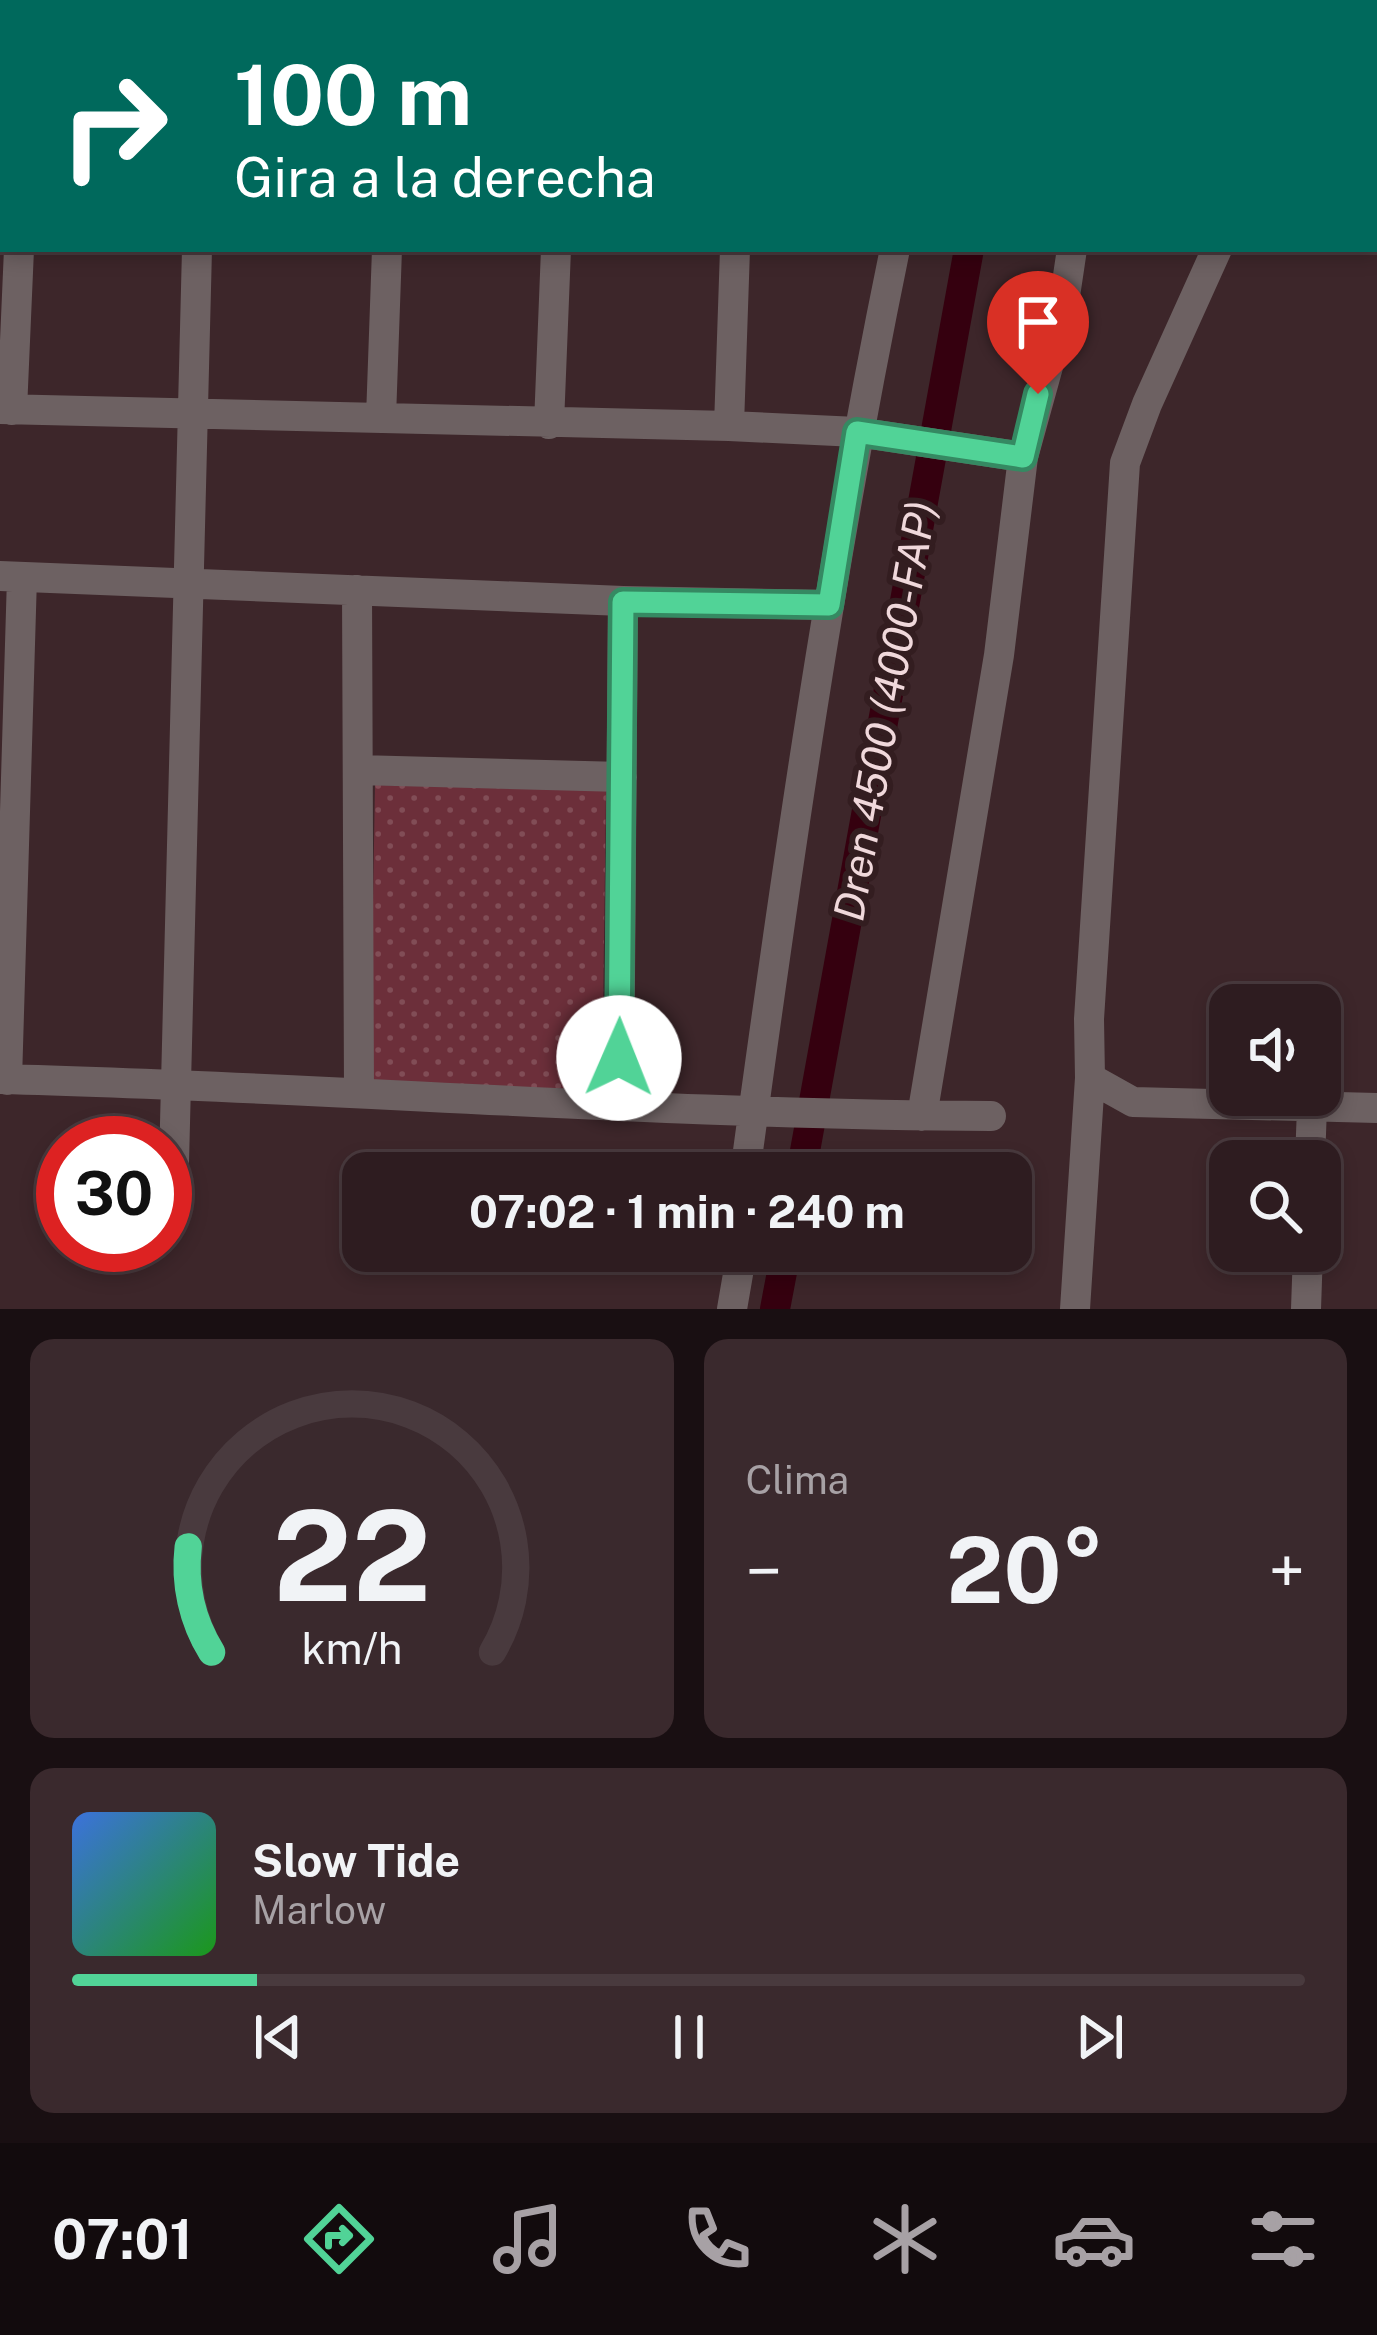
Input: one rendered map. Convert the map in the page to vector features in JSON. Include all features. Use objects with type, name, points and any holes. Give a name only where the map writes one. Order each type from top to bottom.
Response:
[{"type":"street","points":[[19,252],[6,410],[729,426],[857,432],[1023,457]]},
{"type":"street","points":[[175,1116],[197,252]]},
{"type":"street","points":[[381,418],[387,252]]},
{"type":"street","points":[[549,424],[556,252]]},
{"type":"street","points":[[729,426],[735,252]]},
{"type":"street","points":[[748,1152],[857,432],[894,252]]},
{"type":"street","points":[[922,1116],[995,679],[1023,457],[1062,316],[1072,252]]},
{"type":"street","points":[[1076,1309],[1090,1078],[1089,1019],[1125,463],[1215,252]]},
{"type":"street","points":[[829,605],[623,602],[11,577],[4,1079],[753,1111],[991,1116]]},
{"type":"street","points":[[357,590],[359,1092]]},
{"type":"street","points":[[619,1104],[623,602]]},
{"type":"street","points":[[358,770],[622,777]]},
{"type":"street","points":[[1090,1078],[1132,1102],[1209,1104]]},
{"type":"street","points":[[1341,1107],[1377,1108]]},
{"type":"street","points":[[732,1309],[738,1272]]},
{"type":"street","points":[[1306,1309],[1307,1272]]},
{"type":"shaded area","points":[[375,785],[606,788],[602,1090],[370,1083]]},
{"type":"waterway","name":"Dren 4500 (4000-FAP)","points":[[805,1152],[968,252]]},
{"type":"waterway","name":"Dren 4500 (4000-FAP)","points":[[775,1309],[782,1272]]},
{"type":"route","points":[[619,1058],[623,602],[829,605],[857,432],[1023,457],[1038,394]]}]
